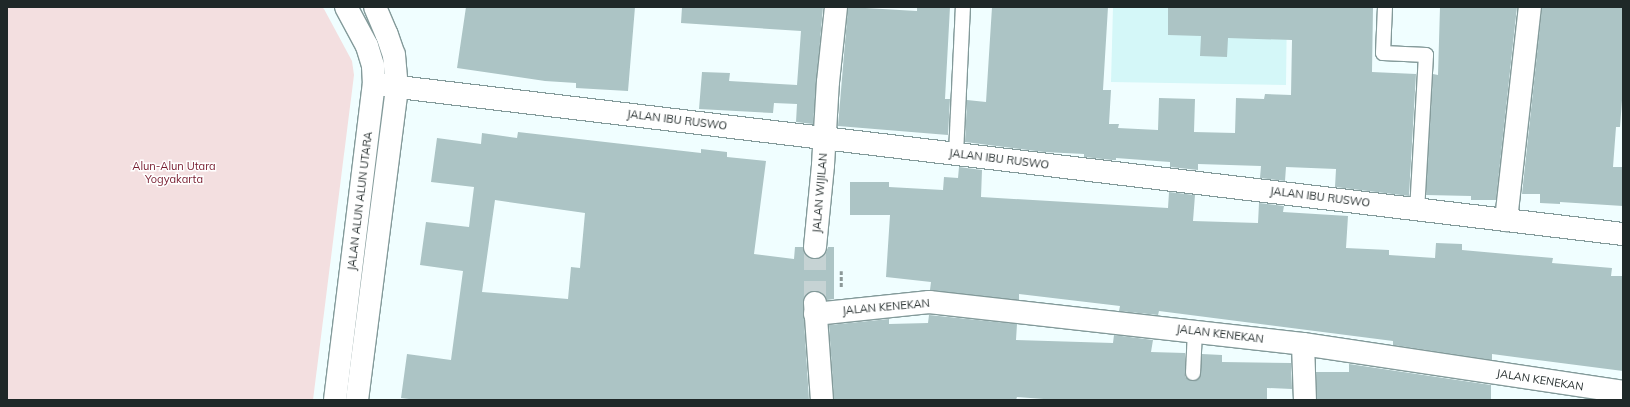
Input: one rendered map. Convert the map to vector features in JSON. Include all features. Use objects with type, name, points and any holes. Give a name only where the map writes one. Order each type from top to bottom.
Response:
[{"type":"street","name":"JALAN ALUN ALUN UTARA","points":[[335,400],[374,84],[373,66],[367,46],[346,7]]},
{"type":"street","name":"JALAN ALUN ALUN UTARA","points":[[357,400],[397,87],[394,55],[375,7]]},
{"type":"street","name":"JALAN WIJILAN","points":[[816,247],[828,82],[836,7]]},
{"type":"street","points":[[1506,220],[1530,7]]},
{"type":"street","name":"JALAN IBU RUSWO","points":[[374,84],[1623,234]]},
{"type":"street","name":"JALAN KENEKAN","points":[[822,400],[815,308],[929,302],[1303,344],[1623,392]]},
{"type":"street","points":[[1303,344],[1305,400]]},
{"type":"lane","points":[[956,154],[963,7]]},
{"type":"lane","points":[[1386,7],[1383,53],[1426,55],[1417,209]]},
{"type":"lane","points":[[1193,373],[1195,331]]},
{"type":"path","points":[[841,271],[841,291]]},
{"type":"shaded area","points":[[1113,7],[1287,7],[1286,85],[1111,82]]},
{"type":"green space","name":"Alun-Alun Utara Yogyakarta","points":[[7,7],[322,7],[324,9],[352,61],[354,75],[313,400],[7,400]]},
{"type":"building","points":[[466,7],[635,7],[628,91],[576,88],[576,83],[545,81],[457,68]]},
{"type":"building","points":[[682,7],[823,7],[813,124],[796,122],[797,104],[774,103],[773,113],[699,109],[702,72],[730,73],[729,81],[797,85],[801,31],[681,23]]},
{"type":"building","points":[[848,7],[917,11],[917,7],[950,7],[945,99],[950,99],[948,135],[838,126]]},
{"type":"building","points":[[992,7],[1108,7],[1103,90],[1111,90],[1109,124],[1119,124],[1118,128],[1158,130],[1159,98],[1195,99],[1194,132],[1235,133],[1236,98],[1264,99],[1265,94],[1291,95],[1292,40],[1228,38],[1227,57],[1200,56],[1201,36],[1168,35],[1168,7],[1373,7],[1372,72],[1416,74],[1409,196],[1335,187],[1336,169],[1286,167],[1285,181],[1260,178],[1261,166],[1198,164],[1198,170],[1170,167],[1170,162],[1116,158],[1116,160],[1112,160],[1084,157],[1084,154],[1044,152],[965,142],[967,100],[986,102]]},
{"type":"building","points":[[1440,7],[1517,7],[1496,200],[1471,200],[1471,196],[1426,195],[1433,74],[1438,75]]},
{"type":"building","points":[[1542,7],[1623,7],[1623,87],[1620,127],[1616,127],[1613,167],[1623,167],[1623,206],[1560,202],[1560,204],[1540,203],[1540,194],[1522,194]]},
{"type":"building","points":[[518,132],[701,153],[701,149],[727,152],[727,157],[766,161],[754,254],[794,259],[795,247],[803,247],[807,257],[814,259],[825,255],[828,247],[834,247],[834,299],[827,300],[821,292],[814,291],[808,293],[804,298],[803,304],[809,400],[417,400],[401,398],[407,354],[451,360],[463,271],[420,265],[426,222],[469,227],[474,187],[431,182],[437,138],[481,144],[482,133],[517,138]],"holes":[[[495,200],[585,213],[580,268],[571,267],[568,299],[482,292]]]},
{"type":"building","points":[[959,167],[982,170],[981,197],[1168,208],[1169,192],[1195,195],[1193,221],[1258,223],[1259,203],[1284,206],[1283,212],[1348,216],[1346,248],[1389,250],[1389,255],[1435,258],[1436,243],[1462,244],[1462,250],[1553,258],[1552,263],[1612,268],[1611,276],[1623,276],[1623,371],[1492,354],[1492,360],[1393,345],[1393,341],[1159,311],[1158,315],[1119,311],[1120,306],[1019,294],[1019,300],[930,290],[931,282],[886,277],[890,215],[850,215],[850,182],[889,182],[889,187],[943,190],[944,177],[958,178]]},
{"type":"building","points":[[929,315],[1017,324],[1016,340],[1113,343],[1114,335],[1153,340],[1151,352],[1185,353],[1185,377],[1192,381],[1200,377],[1202,354],[1222,355],[1222,362],[1291,363],[1292,389],[1267,388],[1267,400],[1057,400],[1017,397],[1016,400],[834,400],[829,325],[889,319],[889,324],[928,323]]},
{"type":"building","points":[[1349,364],[1491,385],[1491,400],[1317,400],[1316,372],[1349,372]]},
{"type":"tunnel","points":[[815,247],[815,303]]}]
